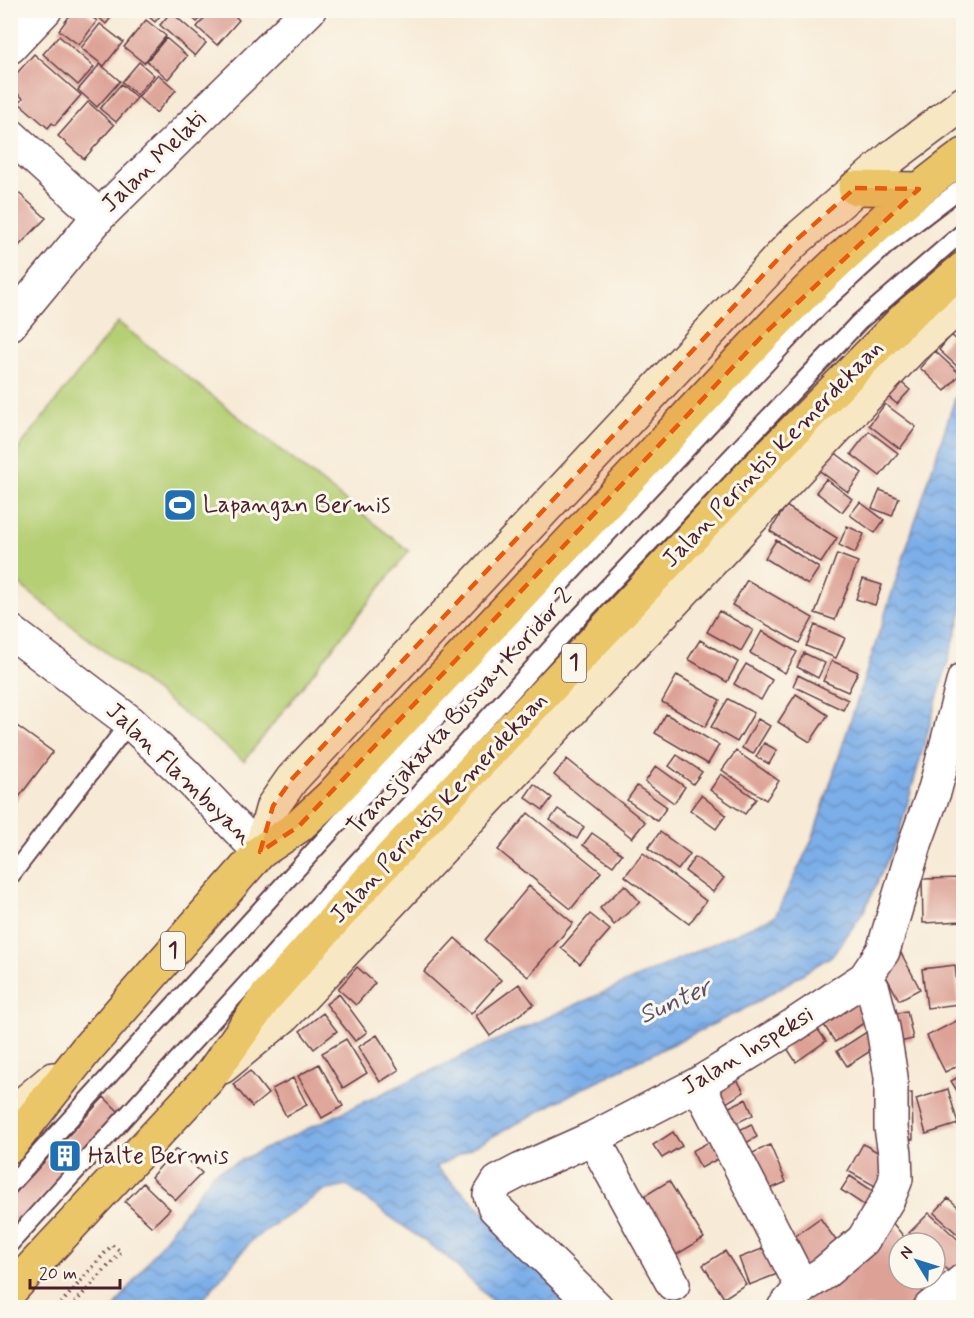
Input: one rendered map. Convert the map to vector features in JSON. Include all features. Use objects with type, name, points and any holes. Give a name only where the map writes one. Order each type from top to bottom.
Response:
[{"type":"highway","name":"1","points":[[10,1146],[86,1050],[260,852],[299,826],[331,796],[764,334],[842,257],[919,189],[963,155]]},
{"type":"highway","points":[[855,188],[919,189]]},
{"type":"highway","name":"Jalan Perintis Kemerdekaan","points":[[10,1291],[208,1079],[267,996],[380,868],[756,469],[907,316],[963,268]]},
{"type":"main road","points":[[260,852],[273,806],[292,779],[794,242],[892,157],[963,103]]},
{"type":"main road","name":"Jalan Perintis Kemerdekaan","points":[[208,1079],[285,1015],[912,348],[963,302]]},
{"type":"main road","points":[[10,1115],[86,1050]]},
{"type":"street","points":[[10,47],[45,10]]},
{"type":"street","name":"Jalan Melati","points":[[10,324],[99,216],[309,10]]},
{"type":"street","points":[[10,135],[99,216]]},
{"type":"street","name":"Jalan Flamboyan","points":[[10,631],[130,722],[183,772],[260,852]]},
{"type":"street","name":"Jalan Inspeksi","points":[[597,1308],[495,1208],[490,1195],[498,1182],[593,1138],[698,1084],[865,978],[883,951],[916,841],[935,789],[963,679]]},
{"type":"street","points":[[698,1084],[793,1298],[863,1240],[888,1199],[896,1179],[891,1128],[891,1077],[883,1028],[873,989],[865,978]]},
{"type":"street","points":[[593,1138],[673,1284]]},
{"type":"street","points":[[930,1308],[963,1280]]},
{"type":"lane","name":"Transjakarta Busway Koridor 2","points":[[10,1185],[368,791],[819,308],[887,245],[963,186]]},
{"type":"lane","name":"Transjakarta Busway Koridor 2","points":[[10,1244],[580,616],[859,322],[963,231]]},
{"type":"lane","points":[[10,877],[130,722]]},
{"type":"path","points":[[57,1308],[112,1245],[121,1252],[70,1308]]},
{"type":"highlighted area","points":[[855,188],[919,189],[764,334],[299,826],[260,852],[273,806],[292,779],[794,242]]},
{"type":"green space","name":"Lapangan Bermis","points":[[118,322],[409,551],[244,761],[11,578],[11,458]]},
{"type":"water","name":"Sunter","points":[[963,388],[963,608],[898,837],[864,911],[833,955],[754,1004],[579,1090],[436,1167],[586,1307],[498,1307],[448,1258],[347,1186],[323,1191],[252,1240],[197,1307],[114,1308],[213,1173],[488,1044],[775,916],[812,840],[955,398]]},
{"type":"building","points":[[74,10],[83,10],[97,21],[79,45],[59,30]]},
{"type":"building","points":[[91,10],[117,10],[106,24]]},
{"type":"building","points":[[141,10],[165,10],[155,22]]},
{"type":"building","points":[[184,10],[208,10],[197,22]]},
{"type":"building","points":[[211,10],[229,10],[239,20],[217,45],[197,27]]},
{"type":"building","points":[[171,12],[206,43],[195,56],[160,25]]},
{"type":"building","points":[[146,20],[166,36],[144,63],[124,47]]},
{"type":"building","points":[[100,24],[123,42],[104,66],[81,48]]},
{"type":"building","points":[[59,36],[94,67],[78,85],[43,54]]},
{"type":"building","points":[[166,38],[187,56],[168,79],[147,61]]},
{"type":"building","points":[[34,54],[81,95],[55,125],[52,123],[48,128],[19,103],[23,98],[10,88],[10,81]]},
{"type":"building","points":[[139,62],[154,75],[137,95],[122,82]]},
{"type":"building","points":[[100,64],[120,81],[97,107],[78,90]]},
{"type":"building","points":[[158,74],[176,90],[156,113],[138,97]]},
{"type":"building","points":[[121,84],[137,98],[116,122],[100,109]]},
{"type":"building","points":[[88,102],[114,125],[84,159],[58,136]]},
{"type":"building","points":[[10,185],[46,218],[10,255]]},
{"type":"building","points":[[951,335],[964,346],[964,365],[960,369],[939,350]]},
{"type":"building","points":[[935,351],[960,374],[945,391],[920,368]]},
{"type":"building","points":[[894,376],[910,390],[897,404],[881,391]]},
{"type":"building","points":[[885,404],[916,427],[900,449],[869,425]]},
{"type":"building","points":[[869,431],[898,453],[880,476],[851,454]]},
{"type":"building","points":[[830,449],[862,473],[848,492],[816,468]]},
{"type":"building","points":[[826,479],[852,499],[842,512],[816,492]]},
{"type":"building","points":[[880,490],[899,498],[892,516],[872,508]]},
{"type":"building","points":[[860,502],[884,520],[875,533],[850,515]]},
{"type":"building","points":[[786,506],[837,538],[821,563],[770,531]]},
{"type":"building","points":[[847,526],[864,534],[855,553],[839,545]]},
{"type":"building","points":[[776,540],[819,568],[808,585],[765,558]]},
{"type":"building","points":[[837,554],[858,562],[835,620],[815,613]]},
{"type":"building","points":[[863,579],[882,585],[875,605],[856,599]]},
{"type":"building","points":[[747,580],[813,618],[799,643],[732,605]]},
{"type":"building","points":[[719,611],[753,630],[741,651],[707,632]]},
{"type":"building","points":[[815,625],[845,638],[836,658],[806,646]]},
{"type":"building","points":[[762,631],[797,652],[785,673],[750,653]]},
{"type":"building","points":[[700,640],[738,662],[727,682],[688,659]]},
{"type":"building","points":[[804,653],[825,663],[818,678],[797,667]]},
{"type":"building","points":[[832,661],[858,672],[848,692],[823,681]]},
{"type":"building","points":[[746,664],[772,680],[761,700],[734,684]]},
{"type":"building","points":[[677,675],[720,700],[705,727],[662,702]]},
{"type":"building","points":[[798,675],[848,700],[843,710],[793,686]]},
{"type":"building","points":[[796,694],[828,715],[810,742],[778,722]]},
{"type":"building","points":[[728,699],[754,713],[737,742],[711,727]]},
{"type":"building","points":[[666,714],[719,745],[708,764],[655,733]]},
{"type":"building","points":[[758,719],[770,726],[753,754],[742,748]]},
{"type":"building","points":[[10,721],[53,752],[10,809]]},
{"type":"building","points":[[764,743],[777,750],[769,764],[756,757]]},
{"type":"building","points":[[736,751],[779,781],[766,800],[722,770]]},
{"type":"building","points":[[677,755],[702,772],[693,784],[669,766]]},
{"type":"building","points":[[567,759],[645,822],[632,838],[554,775]]},
{"type":"building","points":[[656,766],[685,787],[674,803],[645,782]]},
{"type":"building","points":[[721,774],[756,799],[745,814],[710,790]]},
{"type":"building","points":[[534,784],[552,798],[543,810],[525,797]]},
{"type":"building","points":[[637,786],[667,807],[657,821],[627,800]]},
{"type":"building","points":[[701,795],[726,815],[716,829],[690,810]]},
{"type":"building","points":[[558,809],[584,827],[577,839],[550,820]]},
{"type":"building","points":[[528,813],[601,872],[571,909],[498,850]]},
{"type":"building","points":[[660,832],[690,854],[678,870],[648,848]]},
{"type":"building","points":[[592,833],[622,854],[613,866],[583,845]]},
{"type":"building","points":[[643,853],[706,901],[689,924],[625,876]]},
{"type":"building","points":[[695,857],[724,878],[713,892],[685,871]]},
{"type":"building","points":[[964,878],[964,921],[923,923],[922,879]]},
{"type":"building","points":[[625,885],[640,902],[614,925],[600,908]]},
{"type":"building","points":[[529,886],[573,923],[528,977],[484,940]]},
{"type":"building","points":[[590,914],[610,930],[580,964],[561,948]]},
{"type":"building","points":[[455,938],[501,980],[471,1014],[424,972]]},
{"type":"building","points":[[901,953],[920,989],[899,1000],[880,965]]},
{"type":"building","points":[[955,965],[959,1004],[927,1008],[922,969]]},
{"type":"building","points":[[357,967],[375,983],[356,1005],[338,989]]},
{"type":"building","points":[[519,984],[534,1004],[490,1036],[476,1016]]},
{"type":"building","points":[[857,987],[876,1015],[835,1042],[816,1013]]},
{"type":"building","points":[[339,994],[367,1032],[355,1041],[326,1004]]},
{"type":"building","points":[[907,1011],[913,1039],[891,1044],[885,1016]]},
{"type":"building","points":[[323,1013],[337,1031],[314,1049],[300,1031]]},
{"type":"building","points":[[964,1017],[964,1063],[945,1072],[927,1036]]},
{"type":"building","points":[[812,1021],[826,1041],[796,1062],[783,1042]]},
{"type":"building","points":[[873,1028],[883,1043],[847,1066],[837,1051]]},
{"type":"building","points":[[377,1035],[399,1070],[380,1082],[358,1047]]},
{"type":"building","points":[[346,1039],[367,1073],[343,1088],[322,1053]]},
{"type":"building","points":[[319,1064],[343,1106],[322,1118],[298,1076]]},
{"type":"building","points":[[250,1071],[268,1094],[252,1107],[233,1084]]},
{"type":"building","points":[[964,1074],[964,1102],[951,1081]]},
{"type":"building","points":[[735,1076],[744,1092],[723,1105],[714,1089]]},
{"type":"building","points":[[293,1078],[307,1105],[286,1116],[272,1089]]},
{"type":"building","points":[[948,1089],[958,1124],[926,1134],[916,1099]]},
{"type":"building","points":[[912,1093],[913,1139],[897,1140],[896,1094]]},
{"type":"building","name":"Halte Bermis","points":[[104,1097],[120,1113],[10,1232],[10,1199]]},
{"type":"building","points":[[746,1099],[753,1115],[728,1127],[721,1111]]},
{"type":"building","points":[[751,1124],[757,1137],[738,1147],[732,1134]]},
{"type":"building","points":[[673,1132],[682,1146],[662,1158],[653,1145]]},
{"type":"building","points":[[720,1136],[729,1153],[701,1168],[692,1151]]},
{"type":"building","points":[[863,1144],[892,1160],[877,1187],[848,1171]]},
{"type":"building","points":[[770,1145],[786,1182],[761,1193],[744,1157]]},
{"type":"building","points":[[176,1149],[202,1173],[176,1200],[151,1177]]},
{"type":"building","points":[[850,1176],[879,1195],[870,1209],[841,1190]]},
{"type":"building","points":[[669,1181],[704,1238],[671,1258],[636,1201]]},
{"type":"building","points":[[143,1183],[170,1209],[152,1227],[125,1202]]},
{"type":"building","points":[[948,1198],[964,1212],[964,1240],[934,1213]]},
{"type":"building","points":[[929,1213],[964,1245],[964,1262],[952,1275],[947,1270],[947,1231],[911,1231]]},
{"type":"building","points":[[820,1218],[840,1246],[805,1272],[785,1243]]},
{"type":"building","points":[[891,1221],[899,1231],[887,1231],[887,1291],[943,1291],[922,1308],[785,1308]]},
{"type":"building","points":[[775,1244],[785,1271],[749,1285],[739,1258]]},
{"type":"building","points":[[725,1251],[746,1284],[724,1298],[703,1265]]},
{"type":"place","name":"Lapangan Bermis","points":[[180,505]]},
{"type":"place","name":"Halte Bermis","points":[[65,1156]]}]
